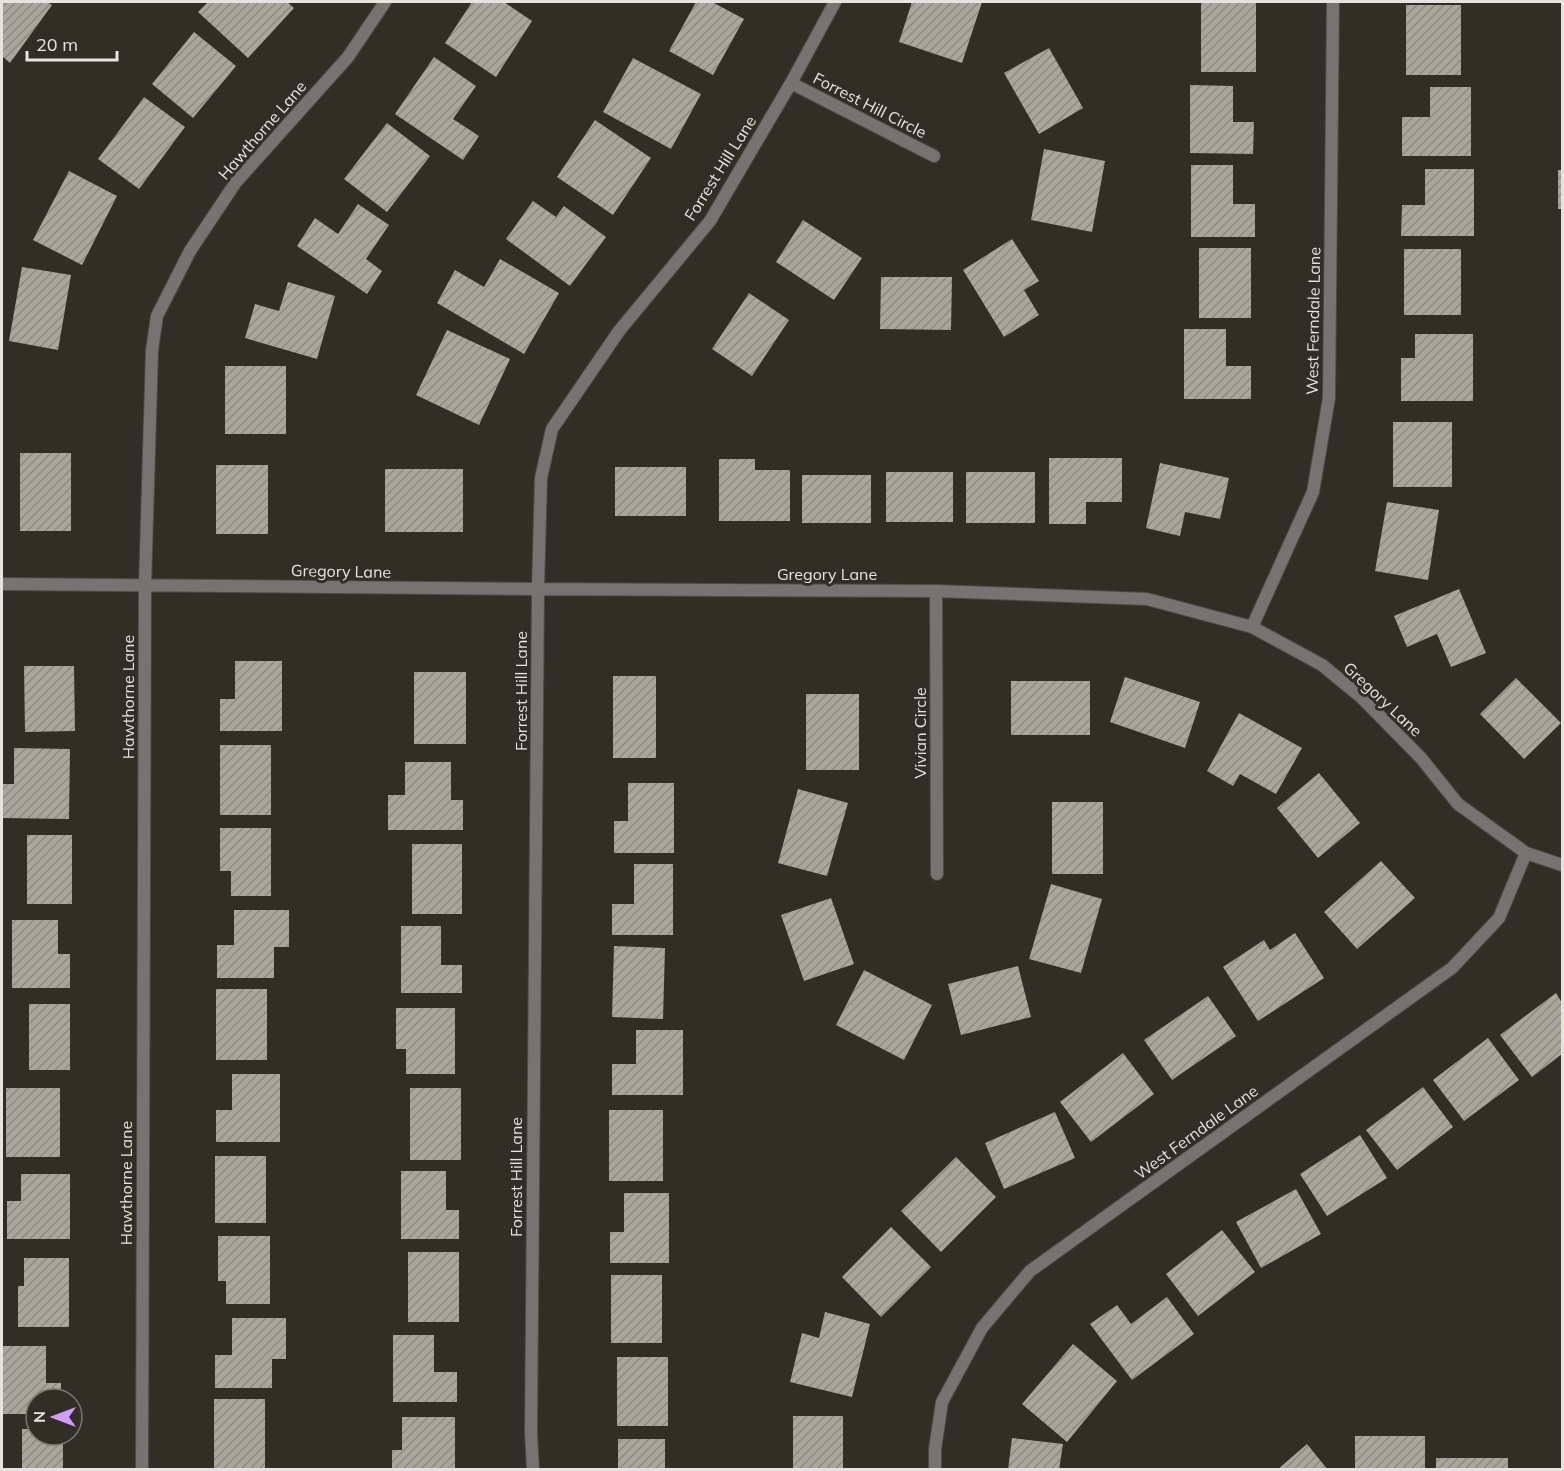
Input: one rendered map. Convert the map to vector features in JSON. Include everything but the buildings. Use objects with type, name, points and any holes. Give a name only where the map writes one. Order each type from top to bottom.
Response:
[{"type":"street","name":"Hawthorne Lane","points":[[142,1470],[145,585],[152,351],[157,316],[190,251],[236,182],[348,57],[385,2]]},
{"type":"street","name":"Forrest Hill Lane","points":[[533,1470],[531,1432],[538,589],[541,478],[552,429],[619,331],[710,221],[791,83],[835,2]]},
{"type":"street","name":"West Ferndale Lane","points":[[1252,627],[1313,492],[1329,398],[1333,2]]},
{"type":"street","name":"Forrest Hill Circle","points":[[791,83],[933,156]]},
{"type":"street","name":"Gregory Lane","points":[[2,584],[936,591],[1147,599],[1252,627],[1322,665],[1361,697],[1422,758],[1458,804],[1526,853],[1563,866]]},
{"type":"street","name":"Vivian Circle","points":[[936,591],[938,874]]},
{"type":"street","name":"West Ferndale Lane","points":[[935,1470],[935,1449],[942,1402],[982,1328],[1030,1271],[1452,968],[1499,918],[1526,853]]}]
